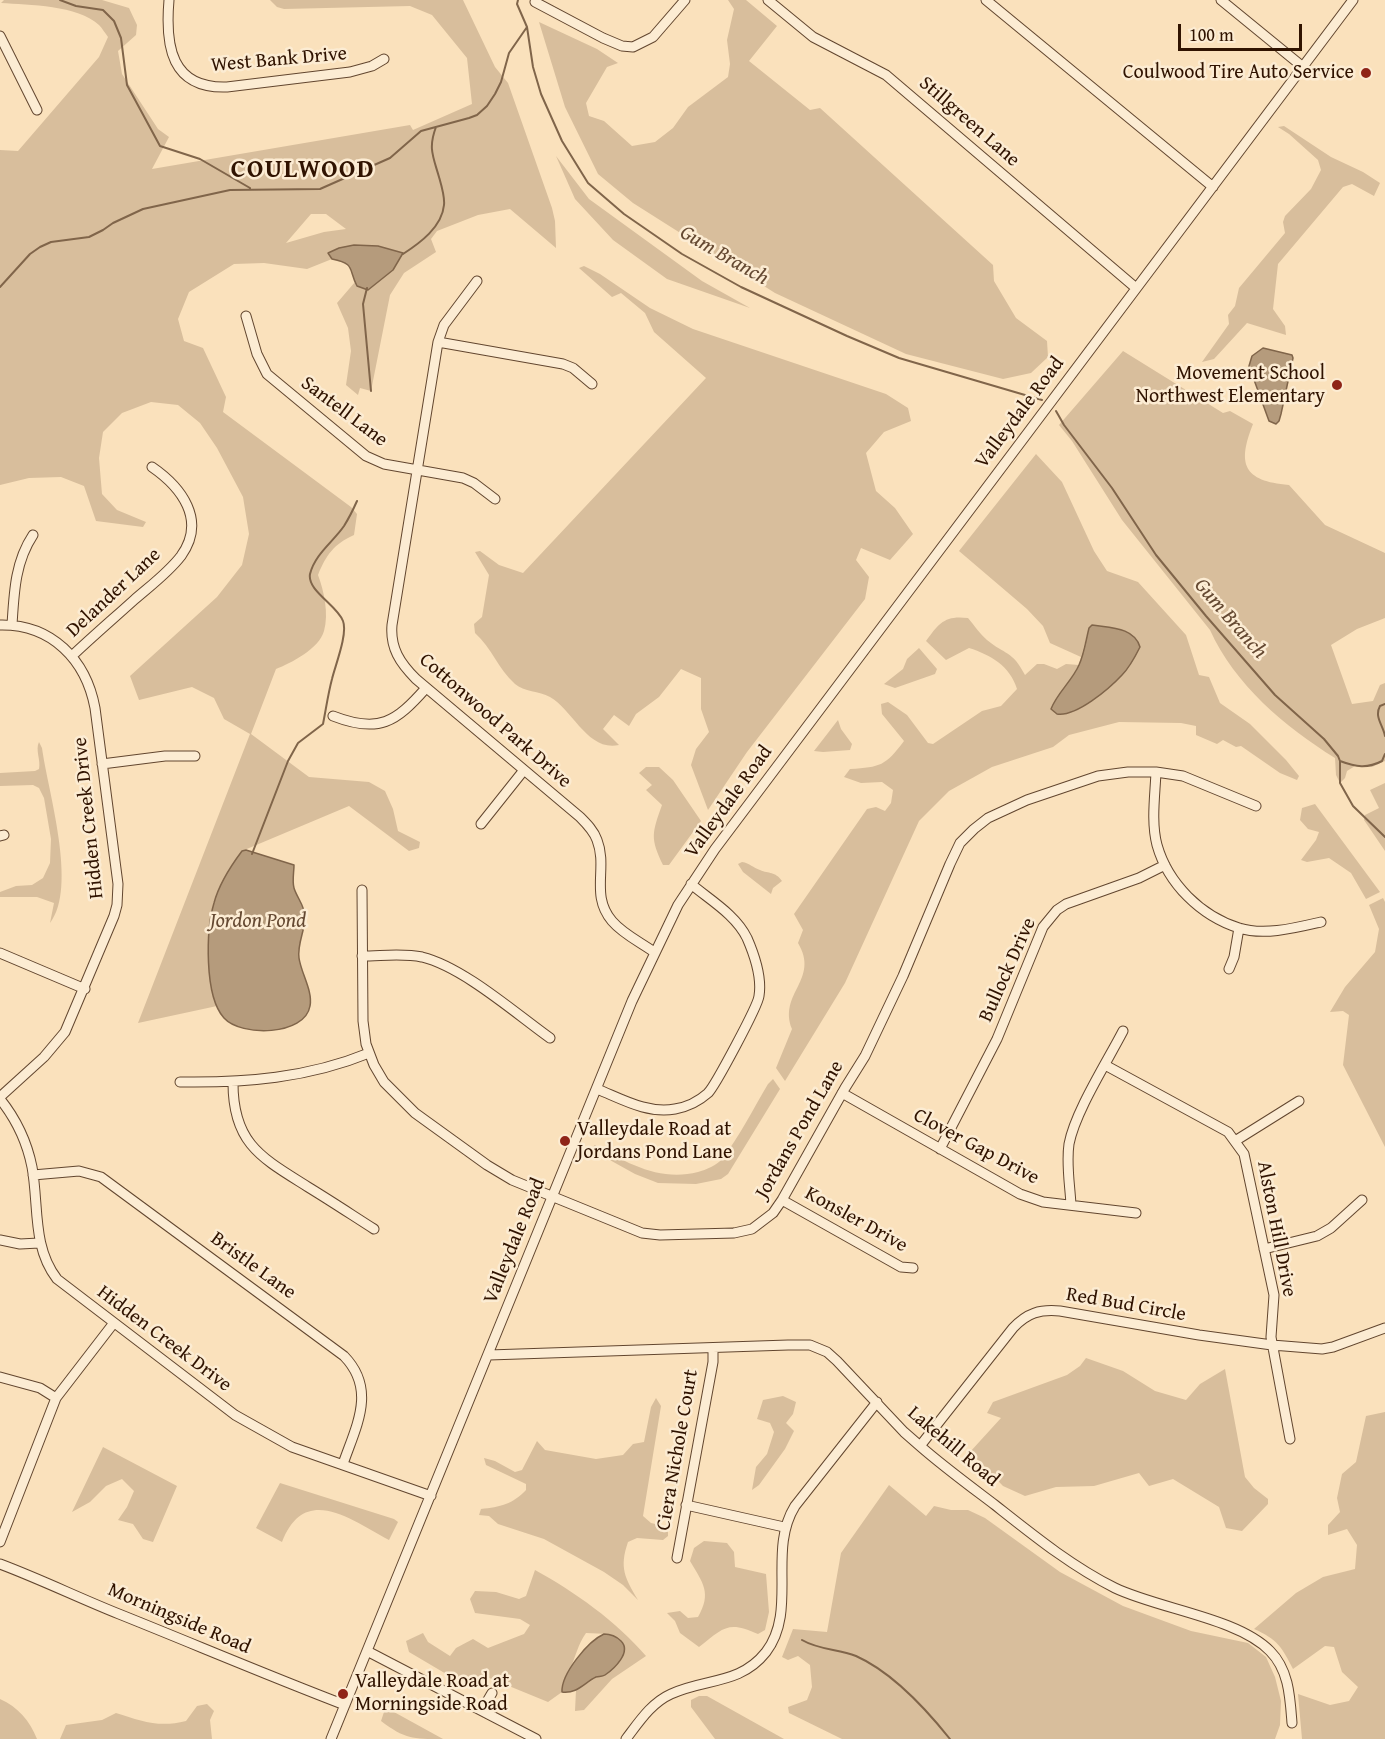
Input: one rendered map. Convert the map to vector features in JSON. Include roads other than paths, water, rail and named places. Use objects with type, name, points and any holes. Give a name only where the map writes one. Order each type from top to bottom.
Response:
[{"type":"street","name":"West Bank Drive","points":[[169,0],[167,38],[174,59],[190,78],[207,86],[227,87],[350,72],[363,70],[384,59]]},
{"type":"street","points":[[535,2],[603,38],[622,46],[633,47],[653,37],[686,0]]},
{"type":"street","name":"Stillgreen Lane","points":[[768,0],[813,37],[886,75],[1136,288]]},
{"type":"street","points":[[986,0],[1213,187]]},
{"type":"street","points":[[1221,0],[1303,67]]},
{"type":"street","name":"Valleydale Road","points":[[331,1739],[654,952],[691,884],[1353,0]]},
{"type":"street","points":[[0,36],[37,110]]},
{"type":"street","name":"Cottonwood Park Drive","points":[[477,282],[448,318],[438,342],[392,625],[392,638],[400,661],[426,688],[592,830],[599,847],[599,886],[603,905],[614,923],[654,952]]},
{"type":"street","name":"Santell Lane","points":[[246,316],[261,365],[275,382],[366,456],[384,464],[470,481],[495,499]]},
{"type":"street","points":[[438,342],[564,364],[573,368],[591,384]]},
{"type":"street","name":"Delander Lane","points":[[72,656],[161,577],[186,546],[191,524],[185,499],[166,477],[152,467]]},
{"type":"street","points":[[12,626],[19,562],[23,550],[33,535]]},
{"type":"street","name":"Hidden Creek Drive","points":[[0,625],[35,630],[49,637],[72,656],[83,671],[92,691],[118,884],[117,905],[85,989],[65,1032],[59,1041],[0,1098],[28,1149],[33,1175],[39,1243],[45,1261],[57,1279],[113,1324],[235,1415],[266,1434],[292,1447],[431,1496]]},
{"type":"street","points":[[333,716],[353,723],[388,722],[409,708],[426,688]]},
{"type":"street","points":[[102,764],[165,756],[195,756]]},
{"type":"street","points":[[481,824],[524,770]]},
{"type":"street","name":"Jordans Pond Lane","points":[[362,890],[363,1021],[369,1053],[384,1082],[402,1102],[499,1173],[552,1198],[642,1233],[660,1235],[734,1233],[752,1229],[773,1213],[782,1200],[865,1056],[890,1007],[960,843],[974,829],[1003,810],[1098,776],[1128,772],[1156,772],[1183,776],[1256,806]]},
{"type":"street","points":[[1156,772],[1154,819],[1157,845],[1165,866],[1192,900],[1208,913],[1239,928],[1260,931],[1293,928],[1321,922]]},
{"type":"street","name":"Bullock Drive","points":[[940,1149],[993,1047],[1043,927],[1049,918],[1066,904],[1139,878],[1165,866]]},
{"type":"street","points":[[597,1089],[651,1110],[676,1109],[693,1103],[709,1092],[753,1012],[759,996],[758,975],[746,936],[731,917],[691,884]]},
{"type":"street","points":[[1228,969],[1234,957],[1239,928]]},
{"type":"street","points":[[0,953],[85,989]]},
{"type":"street","points":[[363,956],[421,957],[451,968],[550,1038]]},
{"type":"street","points":[[1071,1205],[1068,1167],[1070,1144],[1076,1123],[1123,1031]]},
{"type":"street","points":[[180,1082],[232,1083],[298,1075],[329,1068],[369,1053]]},
{"type":"street","name":"Alston Hill Drive","points":[[1105,1065],[1228,1132],[1244,1154],[1274,1295],[1272,1345],[1290,1439]]},
{"type":"street","points":[[232,1083],[233,1101],[239,1124],[245,1136],[261,1156],[374,1229]]},
{"type":"street","name":"Clover Gap Drive","points":[[842,1093],[1020,1194],[1043,1202],[1136,1213]]},
{"type":"street","points":[[1235,1141],[1299,1101]]},
{"type":"street","name":"Bristle Lane","points":[[33,1175],[79,1171],[101,1177],[344,1356],[354,1366],[361,1380],[362,1394],[361,1410],[343,1464]]},
{"type":"street","name":"Konsler Drive","points":[[782,1200],[901,1267],[913,1268]]},
{"type":"street","points":[[1264,1249],[1317,1236],[1331,1228],[1362,1200]]},
{"type":"street","points":[[0,1240],[20,1244],[39,1243]]},
{"type":"street","name":"Red Bud Circle","points":[[920,1446],[1013,1328],[1027,1315],[1041,1310],[1060,1311],[1199,1335],[1322,1349],[1385,1328]]},
{"type":"street","points":[[0,1542],[56,1398],[113,1324]]},
{"type":"street","name":"Lakehill Road","points":[[489,1355],[788,1344],[820,1348],[837,1360],[920,1446],[1046,1545],[1113,1587],[1138,1599],[1232,1628],[1261,1643],[1277,1659],[1285,1674],[1289,1687],[1292,1723]]},
{"type":"street","name":"Ciera Nichole Court","points":[[677,1558],[713,1362],[713,1348]]},
{"type":"street","points":[[0,1377],[40,1388],[56,1398]]},
{"type":"street","points":[[626,1739],[658,1702],[672,1694],[732,1678],[750,1667],[766,1651],[779,1621],[786,1519],[877,1402]]},
{"type":"street","points":[[686,1505],[784,1527]]},
{"type":"street","name":"Morningside Road","points":[[0,1564],[42,1579],[117,1613],[345,1705]]},
{"type":"street","points":[[367,1651],[536,1739]]},
{"type":"street","points":[[482,1710],[492,1693]]},
{"type":"water","points":[[354,245],[378,246],[403,253],[393,270],[368,290],[357,286],[348,265],[332,259],[328,253]]},
{"type":"water","points":[[1263,348],[1292,355],[1293,358],[1281,414],[1276,424],[1269,421],[1249,366],[1252,356]]},
{"type":"water","points":[[1092,625],[1127,632],[1137,640],[1140,647],[1125,672],[1101,694],[1082,707],[1065,714],[1057,714],[1051,709],[1079,665],[1089,628]]},
{"type":"water","name":"Jordon Pond","points":[[246,850],[294,865],[294,888],[305,913],[299,953],[300,964],[310,994],[310,1006],[306,1016],[285,1028],[257,1030],[232,1024],[224,1018],[213,995],[208,962],[211,915],[219,889],[229,869],[242,851]]},
{"type":"water","points":[[604,1634],[615,1637],[624,1645],[620,1660],[604,1676],[596,1677],[576,1690],[562,1692],[566,1676],[577,1659],[591,1643]]},
{"type":"waterway","points":[[60,0],[76,6],[103,10],[114,21],[121,38],[127,85],[160,146],[200,159],[250,188]]},
{"type":"waterway","name":"Gum Branch","points":[[518,0],[517,4],[527,27],[533,67],[541,94],[562,141],[588,183],[624,214],[682,254],[741,287],[847,336],[899,358],[1042,400]]},
{"type":"waterway","points":[[0,287],[30,254],[40,247],[51,242],[89,237],[143,209],[230,190],[320,189],[390,158],[421,131],[477,115],[487,106],[501,82],[509,53],[527,27]]},
{"type":"waterway","points":[[403,254],[429,234],[442,213],[443,194],[432,152],[436,127]]},
{"type":"waterway","points":[[367,288],[363,304],[371,391]]},
{"type":"waterway","name":"Gum Branch","points":[[1056,411],[1112,488],[1156,555],[1275,695],[1324,739],[1338,756],[1340,783],[1353,806],[1385,837]]},
{"type":"waterway","points":[[252,854],[288,761],[298,743],[323,724],[343,642],[344,627],[340,615],[313,586],[310,574],[320,554],[344,526],[357,501]]},
{"type":"waterway","points":[[1385,704],[1378,710],[1385,736]]},
{"type":"waterway","points":[[1340,761],[1356,766],[1366,766],[1382,761],[1385,754]]},
{"type":"waterway","points":[[802,1640],[815,1646],[856,1656],[869,1663],[895,1681],[950,1739]]},
{"type":"place","name":"Coulwood Tire Auto Service","points":[[1366,73]]},
{"type":"place","name":"Movement School Northwest Elementary","points":[[1337,385]]},
{"type":"place","name":"Valleydale Road at Jordans Pond Lane","points":[[565,1141]]},
{"type":"place","name":"Valleydale Road at Morningside Road","points":[[343,1694]]},
{"type":"district","name":"COULWOOD","points":[[303,170]]}]
